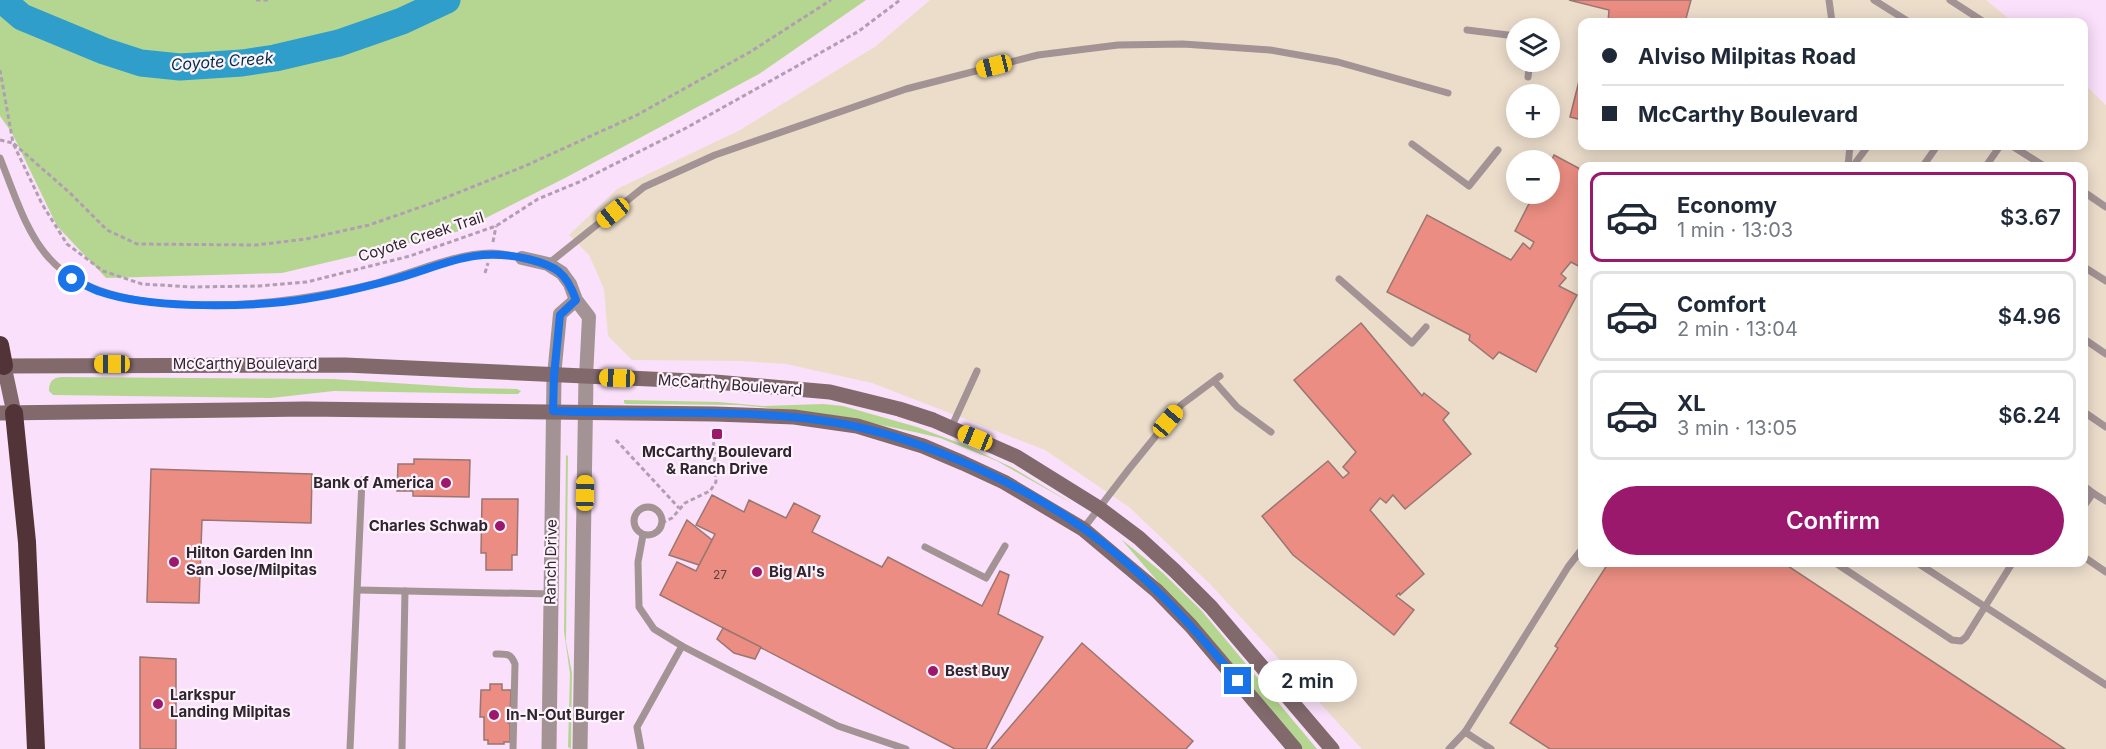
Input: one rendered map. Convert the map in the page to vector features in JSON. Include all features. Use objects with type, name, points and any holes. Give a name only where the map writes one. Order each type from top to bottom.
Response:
[{"type":"highway","points":[[0,345],[2,366]]},
{"type":"highway","points":[[7,413],[27,542],[36,749]]},
{"type":"main road","name":"McCarthy Boulevard","points":[[2,366],[345,365],[715,382],[830,392],[899,409],[951,428],[1017,457],[1099,508],[1139,538],[1211,607],[1332,749]]},
{"type":"main road","points":[[2,366],[7,413]]},
{"type":"main road","name":"McCarthy Boulevard","points":[[7,413],[305,409],[553,411],[748,415],[857,426],[923,446],[963,463],[1004,482],[1083,529],[1156,591],[1191,626],[1295,749]]},
{"type":"street","points":[[522,258],[548,264],[562,273],[570,284],[576,300],[589,317],[580,749]]},
{"type":"street","points":[[554,376],[560,315],[576,300]]},
{"type":"street","name":"Ranch Drive","points":[[549,749],[554,376]]},
{"type":"lane","points":[[1829,0],[1831,18]]},
{"type":"lane","points":[[1874,0],[1903,18]]},
{"type":"lane","points":[[1950,0],[1978,18]]},
{"type":"lane","points":[[1467,30],[1506,35]]},
{"type":"lane","points":[[548,264],[644,187],[715,155],[906,89],[1038,55],[1118,45],[1183,44],[1269,50],[1338,62],[1448,93]]},
{"type":"lane","points":[[1528,77],[1529,72]]},
{"type":"lane","points":[[1412,144],[1469,186],[1498,150]]},
{"type":"lane","points":[[2018,150],[2038,162]]},
{"type":"lane","points":[[0,158],[31,231],[49,259],[72,279],[101,292],[136,300],[235,305],[284,302],[354,289],[397,278],[454,259],[490,253],[522,258]]},
{"type":"lane","points":[[2088,195],[2106,207]]},
{"type":"lane","points":[[2088,270],[2106,281]]},
{"type":"lane","points":[[1339,279],[1412,343],[1426,327]]},
{"type":"lane","points":[[2088,342],[2106,354]]},
{"type":"lane","points":[[951,428],[977,371]]},
{"type":"lane","points":[[1083,529],[1181,405],[1217,379],[1237,407],[1271,432]]},
{"type":"lane","points":[[2088,415],[2106,427]]},
{"type":"lane","points":[[350,749],[362,480]]},
{"type":"lane","points":[[2088,489],[2106,501]]},
{"type":"lane","points":[[2088,500],[2093,493]]},
{"type":"lane","points":[[645,507],[655,509],[662,517],[662,522],[658,532],[653,535],[643,535],[633,523],[640,509],[645,507]]},
{"type":"lane","points":[[643,535],[638,562],[639,608],[654,629],[682,646],[838,726],[906,749]]},
{"type":"lane","points":[[925,547],[986,578],[1005,546]]},
{"type":"lane","points":[[1449,749],[1465,732],[1578,555]]},
{"type":"lane","points":[[2088,560],[2106,572]]},
{"type":"lane","points":[[1842,567],[1952,640],[1961,641],[1966,637],[2010,567]]},
{"type":"lane","points":[[1924,567],[2106,685]]},
{"type":"lane","points":[[358,590],[550,594]]},
{"type":"lane","points":[[402,749],[405,591]]},
{"type":"lane","points":[[641,749],[638,727],[682,646]]},
{"type":"lane","points":[[496,654],[508,654],[513,657],[515,664],[513,749]]},
{"type":"lane","points":[[1465,732],[1491,749]]},
{"type":"path","points":[[256,0],[271,0]]},
{"type":"path","points":[[0,140],[13,143],[70,193],[107,230],[137,244],[256,245],[306,239],[369,225],[525,166],[636,115],[750,52],[831,0]]},
{"type":"path","name":"Coyote Creek Trail","points":[[0,70],[13,143],[42,204],[67,244],[103,271],[142,284],[259,286],[306,282],[400,259],[496,226],[538,199],[579,182],[686,128],[859,31],[900,0]]},
{"type":"path","points":[[662,522],[672,518],[679,508],[692,498],[710,491],[716,482],[713,434]]},
{"type":"path","points":[[616,440],[679,508]]},
{"type":"shaded area","points":[[930,0],[1986,0],[2008,18],[1578,18],[1578,150],[2088,150],[2088,88],[2106,105],[2106,749],[1362,749],[1211,585],[1129,507],[1045,450],[872,383],[786,364],[740,361],[632,360],[608,336],[604,289],[589,255],[569,235],[617,189],[740,130],[876,46]]},
{"type":"green space","points":[[0,0],[866,0],[759,74],[565,178],[460,231],[282,273],[106,278],[57,226],[12,133],[0,116]]},
{"type":"green space","points":[[61,377],[333,379],[521,391],[518,394],[506,394],[334,391],[271,398],[53,395],[49,391],[50,383],[53,379]]},
{"type":"green space","points":[[624,400],[719,402],[763,406],[823,404],[843,406],[917,427],[967,446],[1013,468],[1073,504],[997,461],[940,438],[919,433],[807,412],[739,405],[626,404]]},
{"type":"green space","points":[[566,455],[568,456],[566,642],[572,673],[571,749],[568,747],[570,674],[564,631]]},
{"type":"green space","points":[[1121,539],[1163,573],[1201,610],[1317,749],[1303,749]]},
{"type":"building","points":[[1569,0],[1691,0],[1686,18],[1608,18],[1609,10]]},
{"type":"building","points":[[1578,85],[1578,119],[1570,117]]},
{"type":"building","points":[[1560,158],[1578,168],[1578,266],[1571,262],[1561,274],[1566,278],[1559,286],[1577,295],[1536,372],[1499,352],[1493,359],[1469,340],[1470,335],[1387,292],[1427,215],[1511,260],[1523,243],[1530,249],[1534,242],[1515,231],[1529,204],[1560,204]]},
{"type":"building","points":[[1361,323],[1422,396],[1424,393],[1449,413],[1443,420],[1471,454],[1405,509],[1393,495],[1386,503],[1380,498],[1370,510],[1424,574],[1396,596],[1414,610],[1394,635],[1293,555],[1262,516],[1328,461],[1343,478],[1349,473],[1343,467],[1356,452],[1294,380]]},
{"type":"building","points":[[414,459],[470,460],[469,497],[413,496],[413,491],[397,491],[398,464],[414,464]]},
{"type":"building","name":"Hilton Garden Inn San Jose/Milpitas","points":[[151,469],[312,474],[311,523],[202,520],[199,603],[147,602]]},
{"type":"building","points":[[712,495],[744,512],[749,500],[786,518],[794,503],[820,516],[812,532],[882,567],[888,557],[982,606],[1000,571],[1009,575],[998,614],[1043,637],[986,749],[955,749],[660,595],[677,562],[696,571],[715,534],[696,525]]},
{"type":"building","name":"Charles Schwab","points":[[482,499],[518,499],[517,555],[512,555],[512,570],[486,570],[486,553],[481,553]]},
{"type":"building","points":[[687,520],[712,540],[699,565],[669,555]]},
{"type":"building","points":[[1606,567],[1790,567],[2065,749],[1550,749],[1510,723],[1558,648],[1555,646]]},
{"type":"building","points":[[723,628],[761,647],[755,659],[734,653],[717,639]]},
{"type":"building","points":[[1082,643],[1193,741],[1186,749],[991,749]]},
{"type":"building","name":"Larkspur Landing Milpitas","points":[[140,657],[176,659],[176,749],[140,749]]},
{"type":"building","name":"In-N-Out Burger","points":[[490,684],[502,684],[502,690],[511,690],[510,714],[508,714],[510,742],[504,742],[504,744],[488,744],[488,740],[484,740],[484,717],[480,717],[481,690],[490,690]]},
{"type":"waterway","name":"Coyote Creek","points":[[2,0],[22,17],[104,51],[141,63],[180,67],[242,63],[339,43],[402,21],[447,0]]},
{"type":"place","name":"McCarthy Boulevard & Ranch Drive","points":[[717,434]]},
{"type":"place","name":"Bank of America","points":[[446,483]]},
{"type":"place","name":"Charles Schwab","points":[[500,526]]},
{"type":"place","name":"Hilton Garden Inn San Jose/Milpitas","points":[[174,562]]},
{"type":"place","name":"Big Al's","points":[[757,572]]},
{"type":"place","name":"Best Buy","points":[[933,671]]},
{"type":"place","name":"Larkspur Landing Milpitas","points":[[158,704]]},
{"type":"place","name":"In-N-Out Burger","points":[[494,715]]},
{"type":"route","points":[[72,279],[101,292],[136,300],[235,305],[284,302],[343,292],[397,278],[454,259],[490,253],[548,264],[562,273],[570,284],[576,300],[560,315],[553,411],[794,417],[857,426],[923,446],[1004,482],[1083,529],[1156,591],[1191,626],[1238,681]]}]
